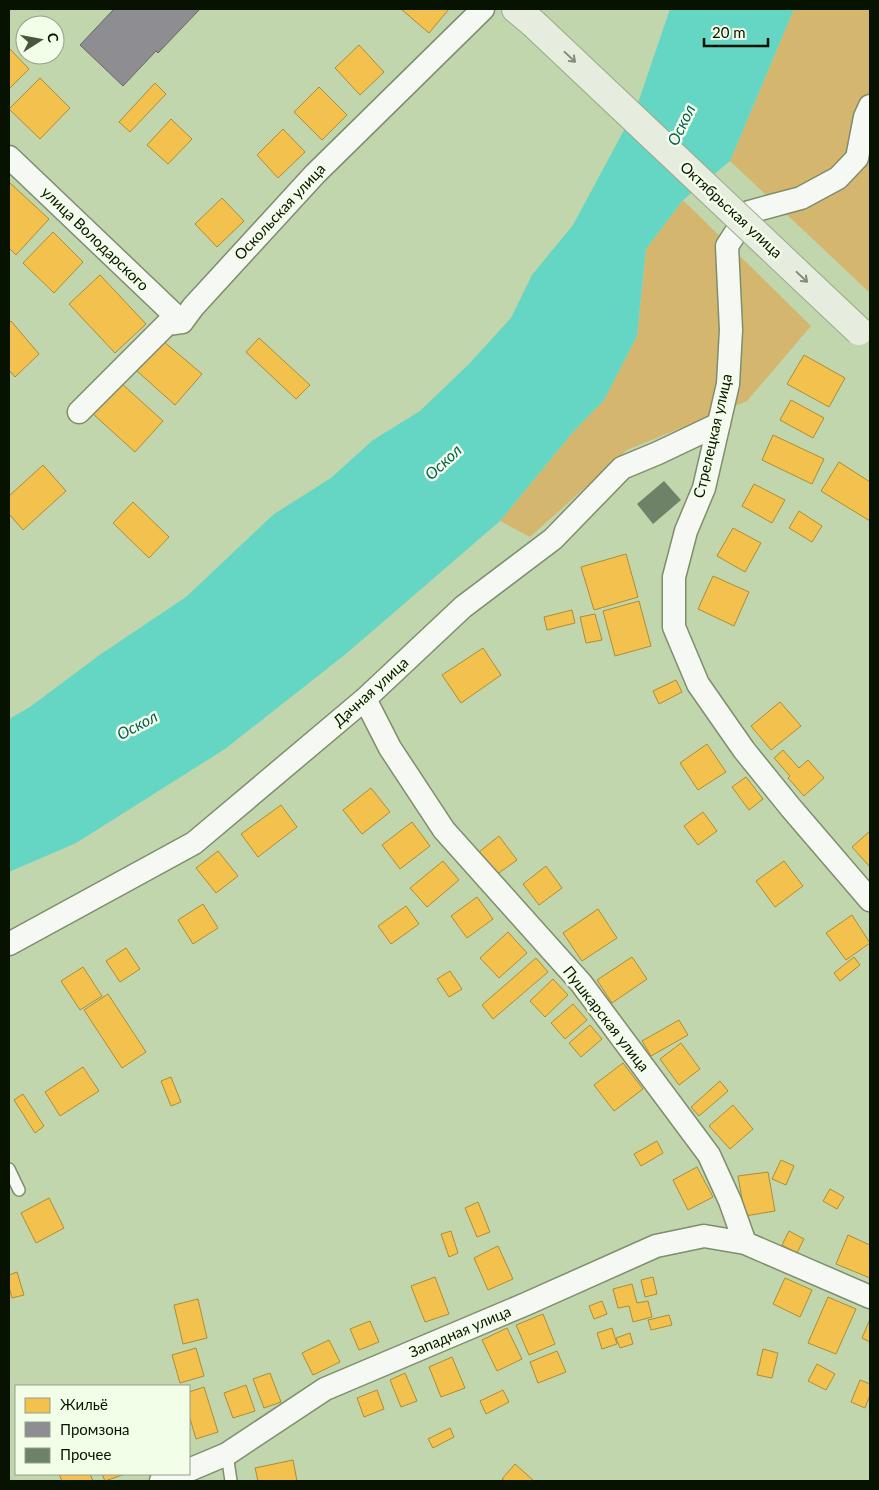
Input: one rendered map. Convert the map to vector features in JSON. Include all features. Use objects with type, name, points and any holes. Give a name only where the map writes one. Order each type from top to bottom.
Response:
[{"type":"main road","name":"Октябрьская улица","points":[[525,16],[864,336]]},
{"type":"street","name":"Оскольская улица","points":[[182,322],[193,306],[315,174],[483,9]]},
{"type":"street","points":[[864,160],[865,117],[870,106]]},
{"type":"street","name":"улица Володарского","points":[[9,157],[182,322]]},
{"type":"street","name":"Стрелецкая улица","points":[[864,160],[838,178],[801,198],[749,212],[727,246],[731,330],[728,384],[704,488],[686,530],[674,577],[674,627],[698,684],[744,750],[870,900]]},
{"type":"street","points":[[79,412],[167,324],[182,322]]},
{"type":"street","name":"Дачная улица","points":[[9,944],[194,843],[365,699],[463,607],[553,539],[622,468],[719,424]]},
{"type":"street","name":"Пушкарская улица","points":[[365,699],[390,748],[444,830],[581,984],[709,1155],[730,1201],[745,1242]]},
{"type":"street","name":"Западная улица","points":[[190,1470],[227,1454],[324,1389],[526,1304],[656,1246],[704,1236],[745,1242]]},
{"type":"street","points":[[745,1242],[870,1297]]},
{"type":"street","points":[[161,1481],[176,1475]]},
{"type":"lane","points":[[9,1170],[19,1190]]},
{"type":"lane","points":[[227,1454],[231,1481]]},
{"type":"shaded area","points":[[794,9],[870,9],[870,293],[730,161]]},
{"type":"shaded area","points":[[683,200],[811,326],[747,401],[627,450],[530,537],[500,521],[573,432],[604,400],[637,336],[646,249]]},
{"type":"water","name":"Оскол","points":[[670,9],[794,9],[730,161],[683,200],[646,249],[637,336],[604,400],[573,432],[500,521],[347,653],[225,749],[76,843],[9,872],[9,719],[30,707],[101,654],[186,597],[274,514],[331,478],[373,440],[420,411],[469,364],[511,318],[532,275],[573,225],[637,106]]},
{"type":"building: Жильё","points":[[401,9],[449,9],[429,33]]},
{"type":"building: Жильё","points":[[359,45],[384,72],[360,95],[335,68]]},
{"type":"building: Жильё","points":[[9,48],[15,54],[15,65],[25,65],[29,69],[9,89]]},
{"type":"building: Жильё","points":[[40,78],[70,108],[40,139],[9,109]]},
{"type":"building: Жильё","points":[[155,83],[166,94],[130,132],[119,122]]},
{"type":"building: Жильё","points":[[319,87],[347,115],[322,140],[294,112]]},
{"type":"building: Жильё","points":[[171,119],[192,139],[168,164],[147,145]]},
{"type":"building: Жильё","points":[[283,129],[305,152],[278,178],[257,155]]},
{"type":"building: Жильё","points":[[9,182],[49,219],[16,255],[9,248]]},
{"type":"building: Жильё","points":[[222,198],[244,221],[217,247],[195,224]]},
{"type":"building: Жильё","points":[[53,232],[83,262],[54,293],[23,263]]},
{"type":"building: Жильё","points":[[100,275],[146,324],[115,353],[69,304]]},
{"type":"building: Жильё","points":[[11,321],[39,354],[15,377],[9,370],[9,323]]},
{"type":"building: Жильё","points":[[259,338],[310,385],[296,399],[246,352]]},
{"type":"building: Жильё","points":[[163,341],[202,374],[175,405],[137,371]]},
{"type":"building: Жильё","points":[[804,355],[845,378],[829,407],[787,384]]},
{"type":"building: Жильё","points":[[121,383],[163,421],[135,452],[93,414]]},
{"type":"building: Жильё","points":[[791,400],[824,418],[813,438],[780,420]]},
{"type":"building: Жильё","points":[[773,435],[824,459],[812,484],[762,460]]},
{"type":"building: Жильё","points":[[839,462],[870,482],[870,521],[821,491]]},
{"type":"building: Жильё","points":[[43,465],[66,491],[23,530],[9,514],[9,496]]},
{"type":"building: Жильё","points":[[754,484],[785,500],[772,523],[742,506]]},
{"type":"building: Жильё","points":[[133,502],[169,537],[149,558],[113,523]]},
{"type":"building: Жильё","points":[[799,511],[822,526],[812,542],[789,528]]},
{"type":"building: Жильё","points":[[733,528],[761,543],[745,572],[717,556]]},
{"type":"building: Жильё","points":[[626,554],[638,597],[594,610],[581,567]]},
{"type":"building: Жильё","points":[[713,576],[749,592],[734,626],[698,609]]},
{"type":"building: Жильё","points":[[639,601],[651,646],[615,656],[603,611]]},
{"type":"building: Жильё","points":[[572,610],[575,623],[547,630],[544,617]]},
{"type":"building: Жильё","points":[[595,614],[602,640],[586,643],[580,617]]},
{"type":"building: Жильё","points":[[483,648],[501,675],[461,703],[442,675]]},
{"type":"building: Жильё","points":[[676,680],[682,692],[659,704],[653,691]]},
{"type":"building: Жильё","points":[[780,702],[801,726],[771,750],[751,726]]},
{"type":"building: Жильё","points":[[707,744],[726,772],[698,790],[680,763]]},
{"type":"building: Жильё","points":[[783,750],[799,768],[808,760],[824,778],[804,796],[774,758]]},
{"type":"building: Жильё","points":[[746,777],[763,799],[749,810],[732,787]]},
{"type":"building: Жильё","points":[[371,788],[390,812],[362,834],[343,810]]},
{"type":"building: Жильё","points":[[281,805],[297,827],[258,857],[241,834]]},
{"type":"building: Жильё","points":[[703,812],[717,831],[698,845],[684,826]]},
{"type":"building: Жильё","points":[[412,822],[430,846],[400,869],[382,845]]},
{"type":"building: Жильё","points":[[870,831],[870,867],[852,847]]},
{"type":"building: Жильё","points":[[499,836],[517,860],[496,875],[479,852]]},
{"type":"building: Жильё","points":[[218,851],[238,876],[216,893],[196,868]]},
{"type":"building: Жильё","points":[[443,861],[459,880],[427,907],[410,888]]},
{"type":"building: Жильё","points":[[784,861],[803,886],[775,907],[756,881]]},
{"type":"building: Жильё","points":[[546,866],[562,888],[539,905],[523,884]]},
{"type":"building: Жильё","points":[[477,897],[493,919],[467,938],[451,916]]},
{"type":"building: Жильё","points":[[203,904],[218,928],[193,944],[178,920]]},
{"type":"building: Жильё","points":[[406,906],[419,924],[391,944],[378,926]]},
{"type":"building: Жильё","points":[[598,909],[617,938],[582,961],[563,933]]},
{"type":"building: Жильё","points":[[852,915],[870,943],[846,960],[826,933]]},
{"type":"building: Жильё","points":[[508,932],[527,953],[499,978],[480,958]]},
{"type":"building: Жильё","points":[[126,948],[140,969],[120,982],[106,961]]},
{"type":"building: Жильё","points":[[632,957],[647,979],[612,1003],[597,980]]},
{"type":"building: Жильё","points":[[854,957],[860,965],[840,981],[834,973]]},
{"type":"building: Жильё","points":[[536,958],[548,972],[493,1019],[482,1005]]},
{"type":"building: Жильё","points":[[83,967],[102,996],[80,1010],[61,981]]},
{"type":"building: Жильё","points":[[450,971],[462,989],[449,997],[437,979]]},
{"type":"building: Жильё","points":[[553,979],[568,995],[545,1017],[530,1001]]},
{"type":"building: Жильё","points":[[108,994],[146,1052],[122,1068],[84,1010]]},
{"type":"building: Жильё","points":[[573,1004],[587,1020],[565,1039],[551,1023]]},
{"type":"building: Жильё","points":[[679,1020],[688,1035],[651,1056],[642,1041]]},
{"type":"building: Жильё","points":[[590,1025],[602,1039],[581,1057],[569,1043]]},
{"type":"building: Жильё","points":[[681,1043],[700,1069],[679,1085],[660,1059]]},
{"type":"building: Жильё","points":[[623,1063],[643,1089],[614,1111],[594,1085]]},
{"type":"building: Жильё","points":[[83,1067],[99,1091],[60,1116],[45,1092]]},
{"type":"building: Жильё","points":[[171,1077],[181,1102],[171,1106],[161,1081]]},
{"type":"building: Жильё","points":[[720,1081],[728,1091],[699,1116],[691,1107]]},
{"type":"building: Жильё","points":[[23,1094],[44,1126],[35,1133],[14,1100]]},
{"type":"building: Жильё","points":[[733,1105],[753,1129],[730,1149],[709,1126]]},
{"type":"building: Жильё","points":[[657,1141],[663,1153],[641,1166],[634,1154]]},
{"type":"building: Жильё","points":[[781,1160],[794,1166],[786,1185],[772,1179]]},
{"type":"building: Жильё","points":[[697,1167],[713,1197],[688,1210],[673,1180]]},
{"type":"building: Жильё","points":[[768,1172],[775,1211],[745,1216],[738,1176]]},
{"type":"building: Жильё","points":[[830,1189],[844,1197],[837,1209],[823,1201]]},
{"type":"building: Жильё","points":[[49,1198],[64,1228],[36,1243],[21,1213]]},
{"type":"building: Жильё","points":[[478,1202],[490,1232],[477,1237],[465,1208]]},
{"type":"building: Жильё","points":[[451,1231],[458,1253],[449,1257],[441,1234]]},
{"type":"building: Жильё","points":[[789,1231],[804,1239],[797,1253],[782,1245]]},
{"type":"building: Жильё","points":[[848,1235],[870,1245],[870,1278],[836,1264]]},
{"type":"building: Жильё","points":[[498,1246],[513,1279],[488,1290],[474,1258]]},
{"type":"building: Жильё","points":[[17,1272],[24,1295],[12,1298],[9,1287],[9,1275]]},
{"type":"building: Жильё","points":[[435,1277],[449,1314],[425,1322],[411,1286]]},
{"type":"building: Жильё","points":[[653,1277],[657,1294],[645,1297],[641,1280]]},
{"type":"building: Жильё","points":[[785,1278],[812,1290],[800,1317],[773,1304]]},
{"type":"building: Жильё","points":[[632,1284],[637,1303],[648,1301],[652,1317],[633,1322],[629,1306],[618,1308],[613,1289]]},
{"type":"building: Жильё","points":[[828,1297],[856,1309],[836,1354],[808,1343]]},
{"type":"building: Жильё","points":[[198,1299],[207,1338],[183,1344],[174,1305]]},
{"type":"building: Жильё","points":[[602,1301],[607,1314],[594,1319],[589,1306]]},
{"type":"building: Жильё","points":[[543,1314],[555,1344],[529,1355],[516,1325]]},
{"type":"building: Жильё","points":[[669,1315],[672,1325],[651,1330],[648,1320]]},
{"type":"building: Жильё","points":[[870,1319],[870,1342],[862,1338]]},
{"type":"building: Жильё","points":[[370,1321],[379,1342],[359,1350],[350,1329]]},
{"type":"building: Жильё","points":[[507,1328],[522,1359],[497,1371],[482,1340]]},
{"type":"building: Жильё","points":[[612,1328],[617,1344],[602,1349],[597,1333]]},
{"type":"building: Жильё","points":[[630,1333],[633,1344],[620,1348],[616,1338]]},
{"type":"building: Жильё","points":[[329,1340],[340,1362],[313,1375],[302,1353]]},
{"type":"building: Жильё","points":[[196,1348],[204,1376],[180,1383],[172,1355]]},
{"type":"building: Жильё","points":[[763,1349],[778,1353],[772,1378],[757,1375]]},
{"type":"building: Жильё","points":[[557,1351],[566,1372],[538,1383],[530,1362]]},
{"type":"building: Жильё","points":[[452,1357],[465,1388],[441,1397],[429,1367]]},
{"type":"building: Жильё","points":[[817,1364],[835,1374],[826,1390],[808,1381]]},
{"type":"building: Жильё","points":[[270,1373],[281,1402],[264,1408],[253,1379]]},
{"type":"building: Жильё","points":[[405,1373],[417,1401],[401,1407],[390,1380]]},
{"type":"building: Жильё","points":[[860,1380],[870,1384],[870,1395],[865,1408],[851,1402]]},
{"type":"building: Жильё","points":[[246,1385],[255,1411],[233,1418],[224,1393]]},
{"type":"building: Жильё","points":[[204,1387],[218,1432],[196,1439],[190,1418],[190,1392]]},
{"type":"building: Жильё","points":[[377,1390],[384,1409],[364,1417],[357,1398]]},
{"type":"building: Жильё","points":[[503,1390],[509,1402],[486,1414],[480,1401]]},
{"type":"building: Жильё","points":[[450,1428],[454,1437],[433,1448],[428,1439]]},
{"type":"building: Жильё","points":[[293,1460],[297,1481],[258,1481],[255,1468]]},
{"type":"building: Жильё","points":[[515,1464],[534,1481],[505,1481],[502,1479]]},
{"type":"building: Жильё","points":[[59,1475],[90,1475],[93,1481],[62,1481]]},
{"type":"building: Жильё","points":[[102,1475],[122,1475],[105,1481]]},
{"type":"building: Промзона","points":[[114,9],[200,9],[123,86],[80,45]]},
{"type":"building: Прочее","points":[[664,481],[681,500],[653,524],[637,504]]}]
